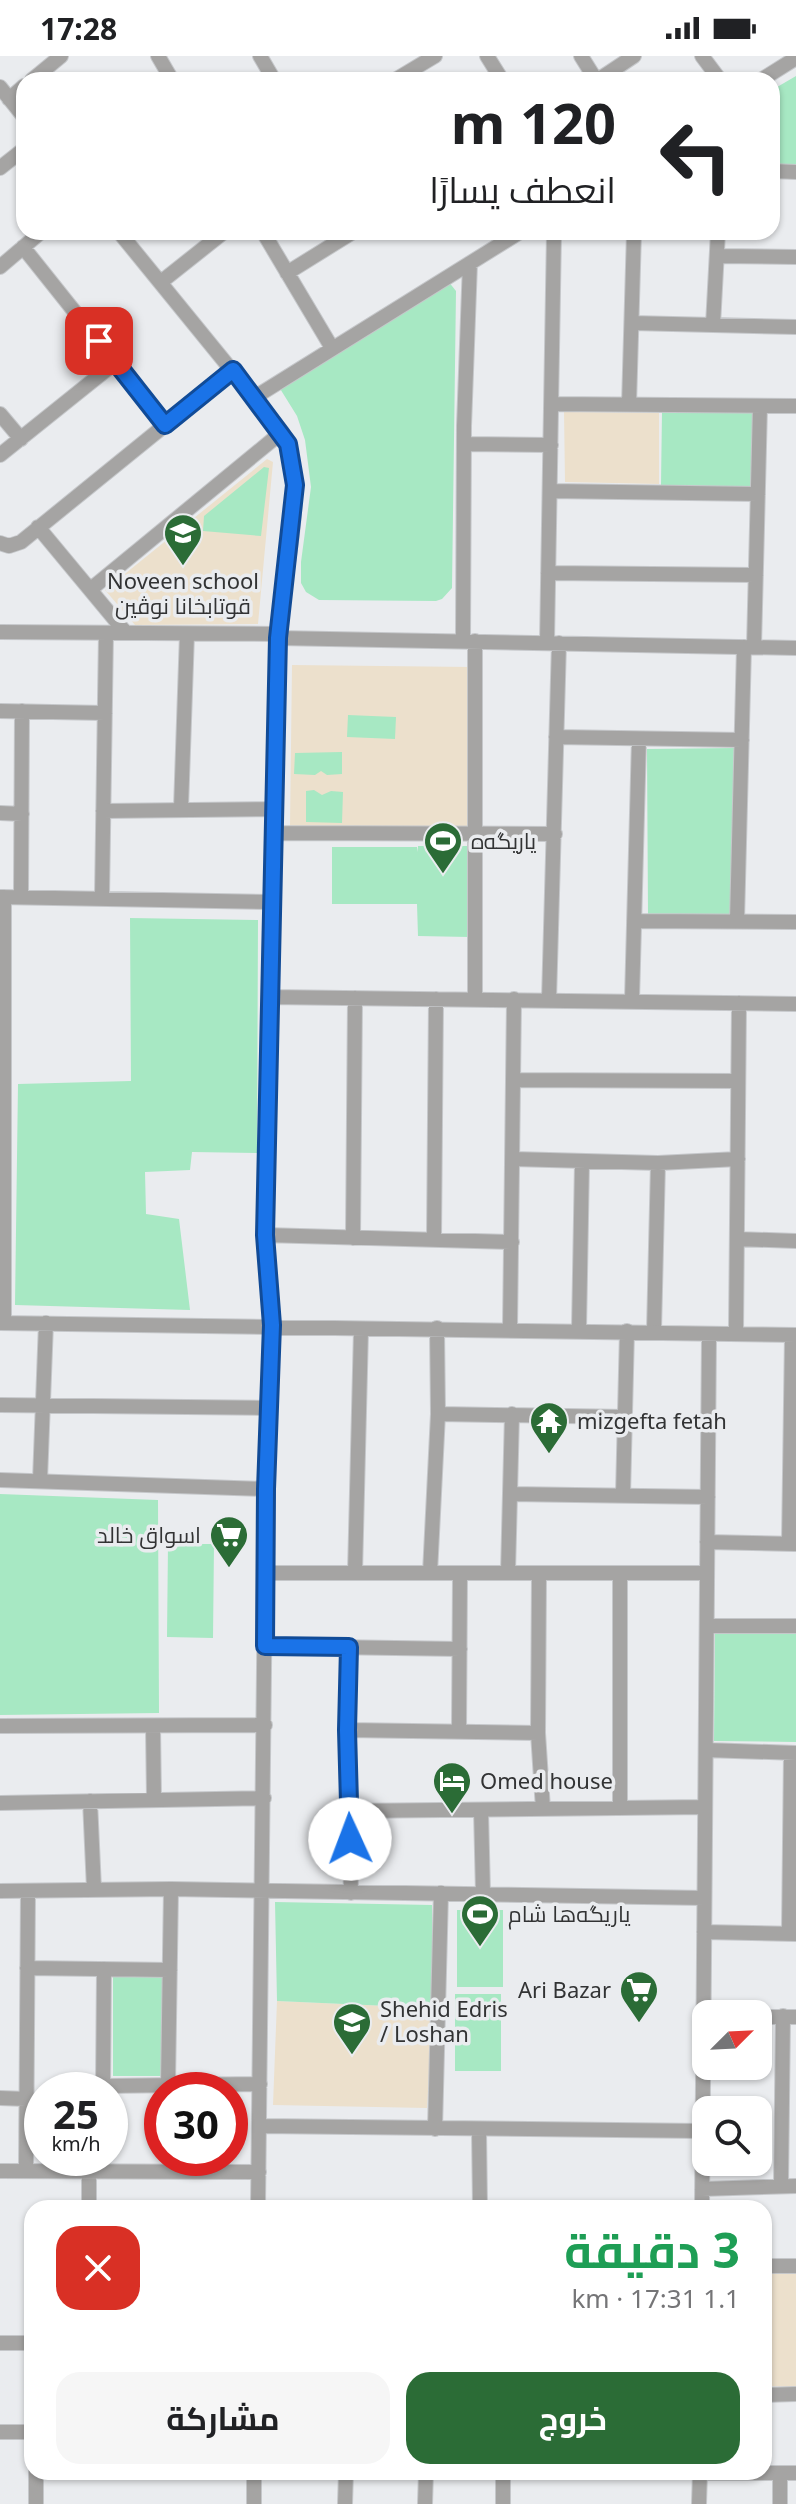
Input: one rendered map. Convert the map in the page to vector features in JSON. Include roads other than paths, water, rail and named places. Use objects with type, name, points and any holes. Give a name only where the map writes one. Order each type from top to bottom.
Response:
[{"type":"street","points":[[42,72],[61,56]]},
{"type":"street","points":[[411,72],[435,56]]},
{"type":"street","points":[[609,72],[634,56]]},
{"type":"street","points":[[774,72],[796,58]]},
{"type":"street","points":[[0,168],[16,155]]},
{"type":"street","points":[[0,267],[31,240]]},
{"type":"street","points":[[126,240],[282,432],[292,457],[295,485],[278,636],[272,902],[265,1235],[272,1325],[266,1489],[258,2200]]},
{"type":"street","points":[[161,282],[214,240]]},
{"type":"street","points":[[268,240],[332,348]]},
{"type":"street","points":[[287,273],[340,240]]},
{"type":"street","points":[[255,397],[470,263],[495,240]]},
{"type":"street","points":[[549,1000],[556,737],[548,573],[554,240]]},
{"type":"street","points":[[629,405],[634,240]]},
{"type":"street","points":[[713,325],[718,240]]},
{"type":"street","points":[[23,247],[165,425]]},
{"type":"street","points":[[718,256],[796,257]]},
{"type":"street","points":[[470,263],[464,444],[475,832],[475,999]]},
{"type":"street","points":[[632,323],[796,327]]},
{"type":"street","points":[[0,455],[116,362]]},
{"type":"street","points":[[0,543],[9,546],[21,542],[233,370]]},
{"type":"street","points":[[551,404],[796,406]]},
{"type":"street","points":[[737,921],[742,740],[756,575],[760,406]]},
{"type":"street","points":[[0,414],[21,439]]},
{"type":"street","points":[[91,589],[282,432]]},
{"type":"street","points":[[464,444],[551,445]]},
{"type":"street","points":[[550,491],[758,494]]},
{"type":"street","points":[[38,527],[126,633]]},
{"type":"street","points":[[548,573],[756,575]]},
{"type":"street","points":[[0,632],[796,648]]},
{"type":"street","points":[[102,898],[106,633]]},
{"type":"street","points":[[181,808],[187,634]]},
{"type":"street","points":[[0,711],[105,713]]},
{"type":"street","points":[[21,897],[22,711]]},
{"type":"street","points":[[556,737],[742,740]]},
{"type":"street","points":[[632,1000],[639,739]]},
{"type":"street","points":[[103,811],[274,809]]},
{"type":"street","points":[[0,813],[22,814]]},
{"type":"street","points":[[274,833],[555,834]]},
{"type":"street","points":[[272,902],[2,897],[2,1323],[794,1335],[792,1544],[707,1542]]},
{"type":"street","points":[[634,921],[796,922]]},
{"type":"street","points":[[270,997],[796,1004]]},
{"type":"street","points":[[353,1238],[355,998]]},
{"type":"street","points":[[434,1240],[436,999]]},
{"type":"street","points":[[510,1329],[514,999]]},
{"type":"street","points":[[736,1333],[739,1003]]},
{"type":"street","points":[[514,1080],[738,1081]]},
{"type":"street","points":[[513,1159],[658,1163],[738,1159]]},
{"type":"street","points":[[579,1330],[582,1162]]},
{"type":"street","points":[[654,1331],[658,1163]]},
{"type":"street","points":[[265,1235],[512,1242]]},
{"type":"street","points":[[737,1239],[796,1241]]},
{"type":"street","points":[[40,1480],[46,1323]]},
{"type":"street","points":[[430,1573],[438,1414],[437,1328]]},
{"type":"street","points":[[355,1573],[361,1330]]},
{"type":"street","points":[[623,1495],[627,1331]]},
{"type":"street","points":[[705,2000],[709,1334]]},
{"type":"street","points":[[0,1405],[269,1408]]},
{"type":"street","points":[[438,1414],[625,1417]]},
{"type":"street","points":[[508,1573],[512,1414]]},
{"type":"street","points":[[0,1480],[266,1489]]},
{"type":"street","points":[[510,1494],[708,1497]]},
{"type":"street","points":[[266,1573],[707,1573]]},
{"type":"street","points":[[459,1732],[460,1573]]},
{"type":"street","points":[[539,1573],[538,1733],[543,1809]]},
{"type":"street","points":[[620,1573],[620,1808]]},
{"type":"street","points":[[707,1626],[796,1626]]},
{"type":"street","points":[[265,1646],[460,1649]]},
{"type":"street","points":[[349,1647],[347,1730],[351,1893]]},
{"type":"street","points":[[0,1726],[265,1725]]},
{"type":"street","points":[[153,1726],[154,1800]]},
{"type":"street","points":[[347,1730],[538,1733]]},
{"type":"street","points":[[704,1932],[792,1934],[794,1753],[706,1750]]},
{"type":"street","points":[[0,1803],[264,1798]]},
{"type":"street","points":[[90,1801],[94,1889]]},
{"type":"street","points":[[349,1811],[705,1807]]},
{"type":"street","points":[[481,1810],[483,1894]]},
{"type":"street","points":[[0,1891],[171,1889],[704,1898]]},
{"type":"street","points":[[168,2072],[171,1889]]},
{"type":"street","points":[[26,2072],[28,1891]]},
{"type":"street","points":[[435,2129],[441,1893]]},
{"type":"street","points":[[27,1968],[170,1970]]},
{"type":"street","points":[[103,2072],[104,1969]]},
{"type":"street","points":[[702,2189],[788,2186],[789,2016]]},
{"type":"street","points":[[248,2084],[260,2084]]},
{"type":"street","points":[[0,2098],[24,2099]]},
{"type":"street","points":[[260,2126],[692,2131]]},
{"type":"street","points":[[479,2129],[480,2200]]},
{"type":"street","points":[[128,2168],[259,2172]]},
{"type":"street","points":[[0,2171],[24,2171]]},
{"type":"street","points":[[91,2200],[96,2176]]},
{"type":"street","points":[[702,2176],[702,2200]]},
{"type":"street","points":[[772,2266],[796,2266]]},
{"type":"street","points":[[0,2343],[24,2343]]},
{"type":"street","points":[[772,2395],[796,2394]]},
{"type":"street","points":[[0,2432],[24,2432]]},
{"type":"street","points":[[772,2473],[796,2473]]},
{"type":"street","points":[[780,2473],[780,2504]]},
{"type":"street","points":[[36,2480],[36,2504]]},
{"type":"street","points":[[254,2480],[254,2504]]},
{"type":"street","points":[[345,2504],[346,2480]]},
{"type":"street","points":[[425,2504],[426,2480]]},
{"type":"street","points":[[503,2480],[503,2504]]},
{"type":"street","points":[[699,2504],[700,2480]]},
{"type":"place","name":"Noveen school قوتابخانا نوڤين","points":[[183,567]]},
{"type":"place","name":"یاریگه‌ه","points":[[443,875]]},
{"type":"place","name":"mizgefta fetah","points":[[549,1455]]},
{"type":"place","name":"اسواق خالد","points":[[229,1569]]},
{"type":"place","name":"Omed house","points":[[452,1815]]},
{"type":"place","name":"ياريگه‌ها شام","points":[[480,1948]]},
{"type":"place","name":"Ari Bazar","points":[[639,2024]]},
{"type":"place","name":"Shehid Edris / Loshan","points":[[352,2056]]}]
